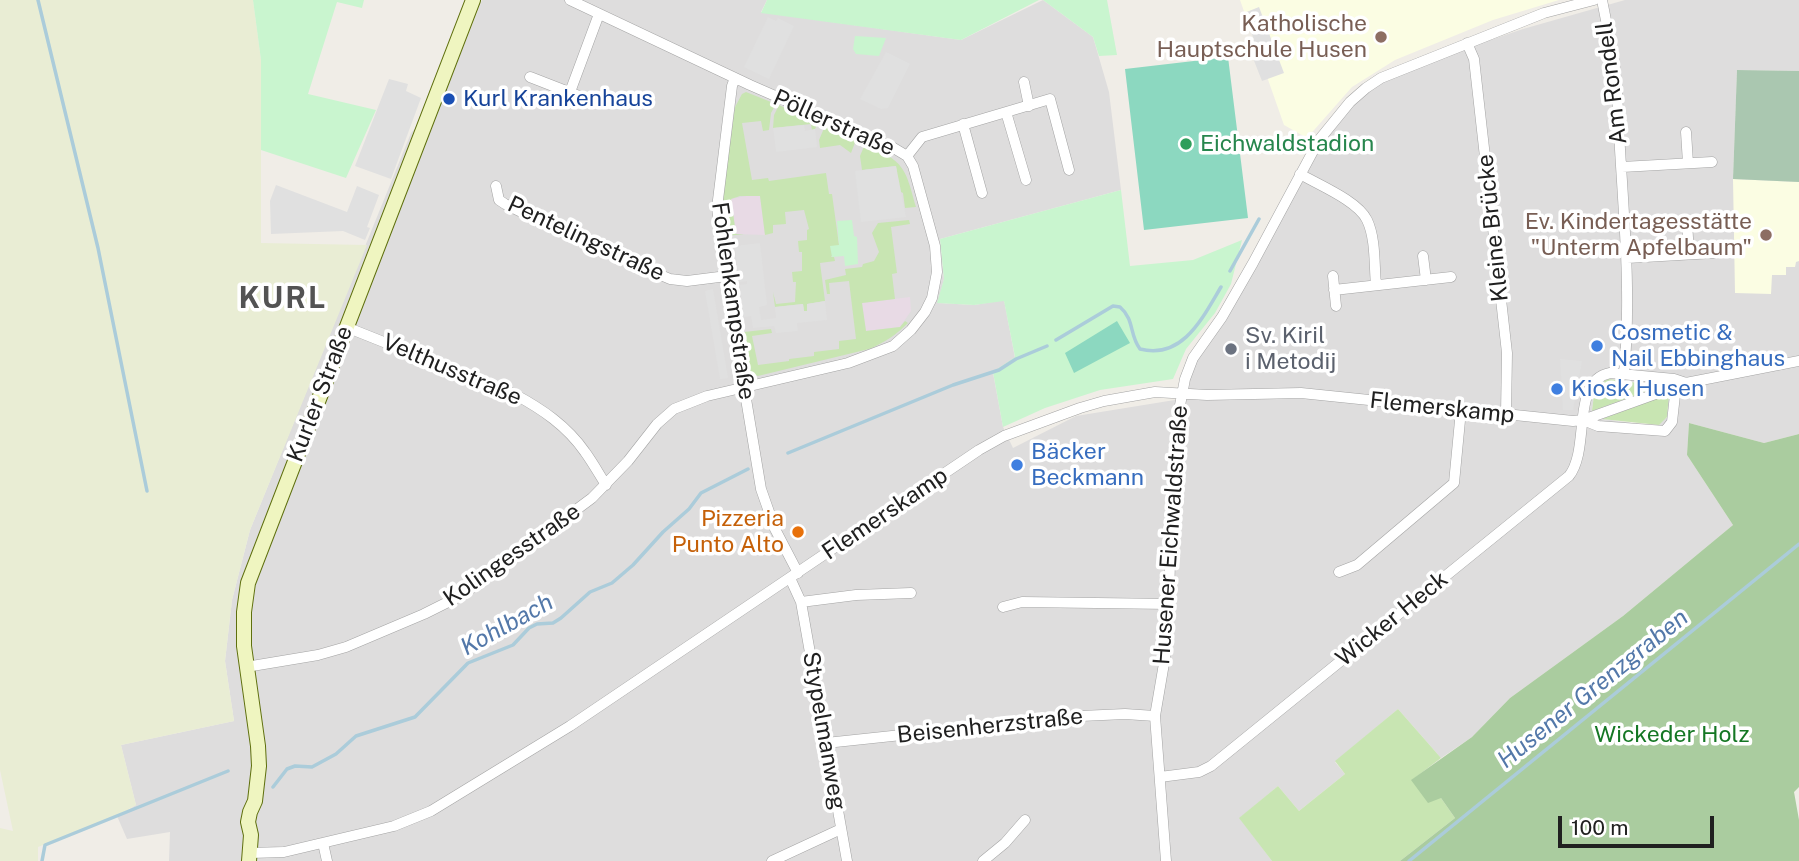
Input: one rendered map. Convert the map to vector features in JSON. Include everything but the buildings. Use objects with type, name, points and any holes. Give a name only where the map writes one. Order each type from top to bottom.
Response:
[{"type":"main road","name":"Kurler Straße","points":[[249,857],[248,822],[259,782],[258,746],[246,667],[243,625],[253,569],[472,0]]},
{"type":"street","points":[[570,0],[735,78]]},
{"type":"street","name":"Husener Eichwaldstraße","points":[[1166,861],[1155,716],[1168,640],[1171,521],[1181,393],[1193,358],[1222,317],[1319,140],[1340,113],[1366,88],[1381,78],[1467,43],[1545,13],[1594,0]]},
{"type":"street","name":"Am Rondell","points":[[1601,0],[1615,63],[1622,167],[1628,336],[1624,374]]},
{"type":"street","points":[[570,92],[599,14]]},
{"type":"street","name":"Kleine Brücke","points":[[1467,43],[1474,59],[1507,353],[1506,414]]},
{"type":"street","points":[[530,77],[584,98]]},
{"type":"street","name":"Pöllerstraße","points":[[735,78],[907,156],[913,166],[935,246],[937,272],[936,286],[925,312],[911,330],[882,352],[744,388]]},
{"type":"street","name":"Fohlenkampstraße","points":[[735,78],[718,190],[718,208],[758,476],[765,503],[794,575]]},
{"type":"street","points":[[1024,82],[1029,106]]},
{"type":"street","points":[[907,156],[922,137],[1050,99],[1069,170]]},
{"type":"street","points":[[1006,112],[1026,180]]},
{"type":"street","points":[[962,124],[982,193]]},
{"type":"street","points":[[1686,132],[1688,163]]},
{"type":"street","name":"Am Rondell","points":[[1622,167],[1712,162]]},
{"type":"street","points":[[1300,174],[1345,199],[1367,218],[1377,285]]},
{"type":"street","name":"Pentelingstraße","points":[[496,186],[499,200],[505,204],[670,279],[687,281],[727,276]]},
{"type":"street","points":[[1688,222],[1689,254]]},
{"type":"street","points":[[1627,258],[1714,253]]},
{"type":"street","points":[[1423,256],[1426,280]]},
{"type":"street","points":[[1333,276],[1336,306]]},
{"type":"street","points":[[1334,290],[1451,277]]},
{"type":"street","name":"Velthusstraße","points":[[346,327],[514,394],[530,403],[571,434],[606,485]]},
{"type":"street","name":"Flemerskamp","points":[[249,857],[284,852],[394,826],[431,811],[570,726],[920,489],[1004,436],[1104,401],[1155,392],[1301,393],[1568,422],[1583,420],[1681,385],[1799,360]]},
{"type":"street","name":"Flemerskamp","points":[[1583,420],[1588,391],[1600,375],[1610,373],[1674,379],[1681,385]]},
{"type":"street","name":"Flemerskamp","points":[[1583,420],[1598,426],[1665,431],[1672,422],[1681,385]]},
{"type":"street","name":"Kolingesstraße","points":[[246,667],[318,655],[346,647],[463,595],[592,498],[657,424],[674,409],[707,396],[744,388]]},
{"type":"street","points":[[1339,572],[1357,565],[1454,483],[1461,410]]},
{"type":"street","name":"Wicker Heck","points":[[1160,777],[1199,772],[1211,766],[1569,476],[1577,464],[1583,420]]},
{"type":"street","name":"Stypelmanweg","points":[[794,575],[846,861]]},
{"type":"street","points":[[801,602],[856,595],[911,593]]},
{"type":"street","points":[[1003,607],[1022,602],[1170,604]]},
{"type":"street","name":"Beisenherzstraße","points":[[826,743],[1081,716],[1155,716]]},
{"type":"street","points":[[983,861],[1005,843],[1025,820]]},
{"type":"street","points":[[772,861],[841,830]]},
{"type":"street","points":[[323,843],[327,861]]},
{"type":"shaded area","points":[[0,0],[253,0],[261,60],[261,243],[367,245],[250,530],[232,600],[225,661],[234,721],[121,745],[136,805],[117,816],[38,847],[38,861],[0,861],[0,828],[13,831],[0,770]]},
{"type":"shaded area","points":[[482,0],[767,0],[761,12],[961,40],[1043,0],[1093,37],[1109,92],[1121,190],[940,239],[944,279],[938,303],[974,305],[1004,300],[1015,358],[993,373],[1003,427],[1013,448],[1076,416],[1187,398],[1186,379],[1321,140],[1367,89],[1431,60],[1523,29],[1625,0],[1799,0],[1799,71],[1737,70],[1733,179],[1799,182],[1799,434],[1764,443],[1689,423],[1687,455],[1733,525],[1623,616],[1510,698],[1472,737],[1441,758],[1398,709],[1335,762],[1345,774],[1299,811],[1278,786],[1240,818],[1272,861],[169,861],[170,832],[127,839],[117,816],[136,805],[121,745],[234,721],[225,661],[232,600],[250,530],[411,133],[444,96]],"holes":[[[1607,379],[1659,385],[1660,386],[1592,411],[1595,387]],[[1668,395],[1667,417],[1654,426],[1604,419]]]},
{"type":"shaded area","points":[[1240,0],[1559,0],[1493,20],[1395,60],[1352,87],[1307,138],[1284,125]]},
{"type":"shaded area","points":[[1259,7],[1284,73],[1262,81],[1247,43],[1254,40],[1244,13]]},
{"type":"shaded area","points":[[768,17],[776,21],[778,18],[794,26],[769,79],[744,67]]},
{"type":"shaded area","points":[[886,52],[910,64],[888,108],[881,109],[860,99]]},
{"type":"shaded area","points":[[1737,70],[1799,71],[1799,182],[1733,179]]},
{"type":"shaded area","points":[[389,79],[408,84],[406,91],[421,98],[391,179],[355,166]]},
{"type":"shaded area","points":[[804,125],[805,131],[815,129],[817,147],[776,152],[773,128]]},
{"type":"shaded area","points":[[896,166],[906,217],[861,222],[855,171]]},
{"type":"shaded area","name":"Ev. Kindertagesstätte \"Unterm Apfelbaum\"","points":[[1733,179],[1799,182],[1799,261],[1795,267],[1786,267],[1786,275],[1772,275],[1771,294],[1735,293]]},
{"type":"shaded area","points":[[276,185],[347,212],[357,186],[379,195],[365,240],[343,231],[271,234],[270,201]]},
{"type":"shaded area","points":[[760,196],[765,235],[736,234],[731,199]]},
{"type":"shaded area","points":[[760,243],[767,305],[759,307],[761,320],[776,318],[775,307],[803,304],[804,311],[807,311],[807,304],[825,301],[827,320],[797,323],[798,331],[776,333],[774,326],[753,328],[751,316],[743,317],[740,285],[747,284],[747,281],[739,282],[735,246]]},
{"type":"shaded area","points":[[713,289],[728,378],[720,379],[705,291]]},
{"type":"shaded area","points":[[910,297],[911,311],[900,327],[866,331],[862,303]]},
{"type":"shaded area","points":[[1560,359],[1582,361],[1573,410],[1563,410]]},
{"type":"green space","points":[[253,0],[364,0],[362,8],[337,2],[308,94],[376,110],[346,178],[261,150],[261,60]]},
{"type":"green space","points":[[767,0],[1039,0],[961,40],[761,13]]},
{"type":"green space","points":[[1043,0],[1107,0],[1117,55],[1099,56],[1093,37]]},
{"type":"green space","points":[[855,36],[886,38],[879,56],[856,54],[853,49]]},
{"type":"green space","name":"Eichwaldstadion","points":[[1228,57],[1248,218],[1144,230],[1125,69]]},
{"type":"green space","points":[[746,92],[776,104],[771,113],[769,130],[763,131],[761,121],[742,123],[752,180],[768,178],[769,181],[826,173],[829,194],[832,194],[839,245],[831,257],[834,257],[835,261],[820,263],[825,301],[807,304],[807,311],[804,311],[803,304],[775,307],[773,292],[776,304],[795,302],[796,282],[793,282],[792,272],[802,271],[802,252],[799,252],[798,241],[807,240],[809,229],[804,210],[785,212],[786,224],[773,225],[773,233],[765,235],[760,196],[731,199],[736,234],[744,234],[728,236],[722,201],[735,107]]},
{"type":"green space","points":[[779,105],[818,123],[815,129],[812,130],[811,124],[773,128],[774,115]]},
{"type":"green space","points":[[825,126],[856,140],[851,153],[840,145],[820,148],[819,140]]},
{"type":"green space","points":[[865,144],[888,156],[901,167],[909,182],[916,207],[905,208],[903,193],[899,191],[896,166],[862,170],[860,156]]},
{"type":"green space","points":[[1121,190],[1130,266],[1193,260],[1242,240],[1231,284],[1215,313],[1186,349],[1173,379],[1100,390],[1045,408],[1003,427],[993,372],[1015,357],[1004,301],[974,305],[937,303],[944,279],[940,239]]},
{"type":"green space","points":[[852,220],[854,236],[857,237],[858,264],[845,266],[844,256],[832,257],[830,246],[839,245],[837,221]]},
{"type":"green space","points":[[909,220],[910,224],[891,227],[897,273],[892,274],[895,299],[862,303],[866,331],[900,327],[905,321],[908,323],[890,338],[869,349],[758,376],[751,374],[744,332],[771,329],[772,333],[752,336],[758,365],[814,356],[814,352],[839,349],[839,341],[856,339],[849,281],[829,283],[830,294],[827,294],[825,280],[846,275],[845,269],[862,267],[863,264],[874,261],[879,252],[872,233],[878,223]]},
{"type":"green space","points":[[1117,321],[1130,343],[1074,373],[1065,353]]},
{"type":"green space","points":[[1608,379],[1661,386],[1592,411],[1595,387]]},
{"type":"green space","points":[[1669,394],[1667,417],[1659,425],[1602,419]]},
{"type":"green space","name":"Wickeder Holz","points":[[1689,423],[1764,443],[1799,434],[1799,787],[1794,792],[1799,820],[1799,861],[1400,861],[1455,818],[1441,798],[1428,803],[1411,780],[1472,737],[1510,698],[1623,616],[1733,525],[1687,455]]},
{"type":"green space","points":[[1398,709],[1441,758],[1412,780],[1441,798],[1455,818],[1400,861],[1272,861],[1239,818],[1278,786],[1299,811],[1345,774],[1335,761]]},
{"type":"waterway","points":[[38,0],[98,248],[147,491]]},
{"type":"waterway","name":"Kohlbach","points":[[1230,271],[1259,219]]},
{"type":"waterway","name":"Kohlbach","points":[[1056,340],[1113,306],[1120,307],[1125,312],[1140,349],[1155,351],[1168,348],[1180,342],[1199,323],[1221,287]]},
{"type":"waterway","name":"Kohlbach","points":[[788,453],[953,385],[999,370],[1016,359],[1047,346]]},
{"type":"waterway","name":"Kohlbach","points":[[273,787],[287,769],[295,766],[312,767],[336,754],[356,736],[415,717],[468,663],[513,645],[529,628],[537,624],[553,623],[590,592],[612,583],[689,509],[701,493],[748,469]]},
{"type":"waterway","name":"Husener Grenzgraben","points":[[1409,861],[1799,544]]},
{"type":"waterway","name":"Kohlbach","points":[[42,861],[45,845],[228,771]]},
{"type":"place","name":"Katholische Hauptschule Husen","points":[[1381,37]]},
{"type":"place","name":"Kurl Krankenhaus","points":[[449,99]]},
{"type":"place","name":"Eichwaldstadion","points":[[1186,144]]},
{"type":"place","name":"Ev. Kindertagesstätte \"Unterm Apfelbaum\"","points":[[1766,235]]},
{"type":"place","name":"Cosmetic & Nail Ebbinghaus","points":[[1597,346]]},
{"type":"place","name":"Sv. Kiril i Metodij","points":[[1231,349]]},
{"type":"place","name":"Kiosk Husen","points":[[1557,389]]},
{"type":"place","name":"Bäcker Beckmann","points":[[1017,465]]},
{"type":"place","name":"Pizzeria Punto Alto","points":[[798,532]]},
{"type":"district","name":"KURL","points":[[283,299]]}]
